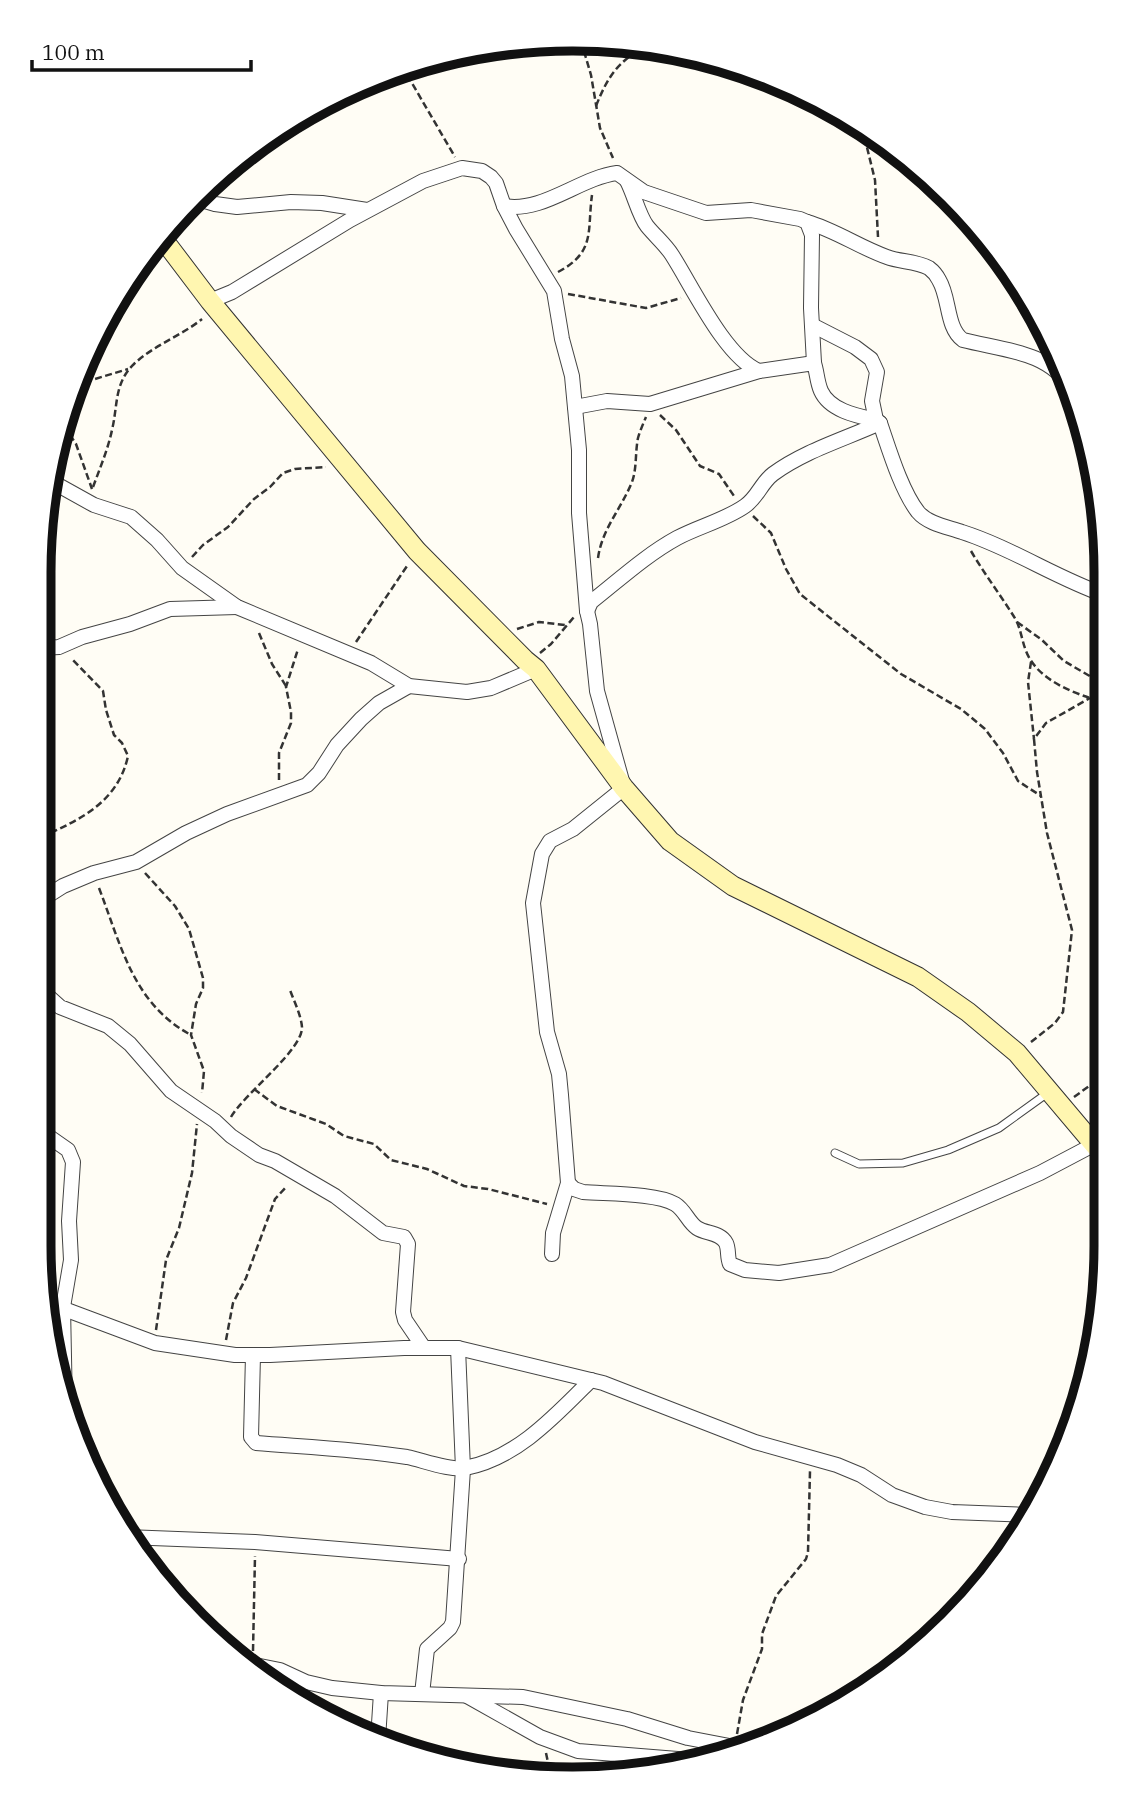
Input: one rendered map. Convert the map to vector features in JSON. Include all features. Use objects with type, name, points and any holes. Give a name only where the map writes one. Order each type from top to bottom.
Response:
[{"type":"street","points":[[213,304],[367,211],[423,181],[462,168],[482,171],[491,177],[496,183],[503,206],[554,291],[562,339],[572,376],[587,611],[597,691],[624,788]]},
{"type":"street","points":[[503,206],[525,206],[610,174],[624,178],[644,192],[706,214],[751,210],[775,213],[826,228],[880,254],[932,270],[947,296],[954,330],[963,340],[1048,358]]},
{"type":"street","points":[[624,178],[646,225],[671,253],[713,324],[739,356],[759,371]]},
{"type":"street","points":[[207,201],[237,206],[322,203],[367,211]]},
{"type":"street","points":[[807,222],[813,245],[814,363],[822,393],[847,413],[878,421]]},
{"type":"street","points":[[167,244],[213,304],[417,551],[530,665],[624,788],[670,841],[733,886],[918,977],[968,1012],[1017,1053],[1094,1143]]},
{"type":"street","points":[[812,325],[855,347],[871,359],[877,372],[872,401],[878,421],[899,475],[918,511],[927,520],[978,537],[1094,591]]},
{"type":"street","points":[[575,407],[607,401],[650,406],[759,371],[814,363]]},
{"type":"street","points":[[587,611],[592,602],[652,554],[678,538],[745,506],[757,496],[765,482],[786,466],[878,421]]},
{"type":"street","points":[[58,485],[94,505],[131,517],[157,540],[182,568],[237,607],[371,663],[409,686],[467,692],[491,688],[530,665]]},
{"type":"street","points":[[51,647],[130,624],[170,609],[237,607]]},
{"type":"street","points":[[51,894],[93,873],[136,862],[186,832],[227,814],[307,785],[319,773],[337,745],[361,719],[379,703],[409,686]]},
{"type":"street","points":[[552,1254],[553,1233],[568,1183],[559,1074],[547,1032],[533,903],[535,885],[542,855],[550,841],[573,829],[624,788]]},
{"type":"street","points":[[51,999],[60,1007],[108,1026],[130,1044],[172,1091],[259,1155],[275,1161],[335,1196],[383,1233],[404,1237],[408,1244],[403,1311],[405,1320],[424,1348]]},
{"type":"street","points":[[51,1138],[68,1150],[73,1162],[69,1221],[71,1260],[63,1307],[63,1356]]},
{"type":"street","points":[[568,1183],[583,1192],[654,1197],[673,1203],[685,1212],[698,1229],[717,1234],[723,1239],[727,1245],[728,1259],[735,1267],[779,1273],[830,1265],[886,1238],[1094,1151]]},
{"type":"street","points":[[54,1305],[112,1329],[155,1343],[224,1353],[254,1355],[458,1348],[591,1380],[755,1442],[861,1475],[892,1495],[925,1507],[952,1512],[1019,1515]]},
{"type":"street","points":[[422,1694],[427,1649],[450,1629],[453,1622],[463,1469],[458,1348]]},
{"type":"street","points":[[254,1355],[251,1437],[256,1443],[340,1448],[463,1469],[498,1457],[523,1443],[591,1380]]},
{"type":"street","points":[[141,1538],[255,1542],[459,1559]]},
{"type":"street","points":[[266,1667],[319,1685],[381,1693],[523,1697],[626,1719],[724,1745]]},
{"type":"street","points":[[280,1670],[281,1677]]},
{"type":"street","points":[[379,1730],[381,1693]]},
{"type":"street","points":[[466,1695],[540,1737],[578,1751],[661,1759]]},
{"type":"street","points":[[693,1753],[698,1740]]},
{"type":"lane","points":[[835,1153],[859,1164],[903,1163],[948,1150],[1055,1099]]},
{"type":"path","points":[[584,51],[600,128],[624,178]]},
{"type":"path","points":[[595,110],[607,79],[634,54]]},
{"type":"path","points":[[408,77],[462,168]]},
{"type":"path","points":[[866,142],[875,180],[880,254]]},
{"type":"path","points":[[546,278],[574,263],[582,255],[591,223],[594,180]]},
{"type":"path","points":[[554,291],[646,308],[694,295]]},
{"type":"path","points":[[92,489],[113,426],[119,383],[131,368],[150,352],[186,332],[213,304]]},
{"type":"path","points":[[87,382],[131,368]]},
{"type":"path","points":[[597,567],[600,544],[633,479],[638,439],[650,406],[670,422],[701,466],[719,474],[732,494],[771,533],[800,594],[901,674],[961,709],[985,729],[1003,753],[1018,781],[1041,796]]},
{"type":"path","points":[[70,435],[76,444],[92,489],[94,505]]},
{"type":"path","points":[[182,568],[203,545],[228,527],[283,473],[295,469],[321,469],[340,458]]},
{"type":"path","points":[[970,549],[1017,622],[1036,668],[1068,690],[1090,698]]},
{"type":"path","points":[[349,654],[417,551]]},
{"type":"path","points":[[530,665],[565,625],[576,615],[587,611]]},
{"type":"path","points":[[251,613],[272,664],[286,687],[291,712],[291,723],[279,753],[279,781],[270,798]]},
{"type":"path","points":[[500,636],[539,622],[565,625]]},
{"type":"path","points":[[1017,622],[1042,640],[1064,661],[1094,679]]},
{"type":"path","points":[[286,687],[296,659],[300,634]]},
{"type":"path","points":[[51,832],[91,813],[111,792],[128,757],[122,743],[114,735],[103,691],[59,646]]},
{"type":"path","points":[[1017,1053],[1055,1023],[1063,1012],[1072,930],[1047,833],[1041,796],[1028,682],[1031,661]]},
{"type":"path","points":[[1034,738],[1046,723],[1094,697]]},
{"type":"path","points":[[136,862],[175,906],[189,929],[203,978],[191,1035],[204,1071],[192,1173],[179,1228],[166,1260],[155,1343]]},
{"type":"path","points":[[93,873],[129,966],[142,992],[171,1022],[191,1035]]},
{"type":"path","points":[[224,1129],[234,1111],[284,1059],[301,1037],[302,1026],[290,990]]},
{"type":"path","points":[[1055,1099],[1094,1080]]},
{"type":"path","points":[[254,1089],[277,1106],[326,1124],[344,1136],[374,1144],[391,1160],[428,1169],[464,1186],[561,1205]]},
{"type":"path","points":[[224,1353],[233,1303],[246,1279],[275,1199],[286,1186],[304,1180]]},
{"type":"path","points":[[738,1741],[743,1700],[762,1649],[764,1628],[776,1595],[806,1559],[808,1552],[810,1458]]},
{"type":"path","points":[[248,1653],[255,1542]]},
{"type":"path","points":[[540,1737],[550,1766]]}]
